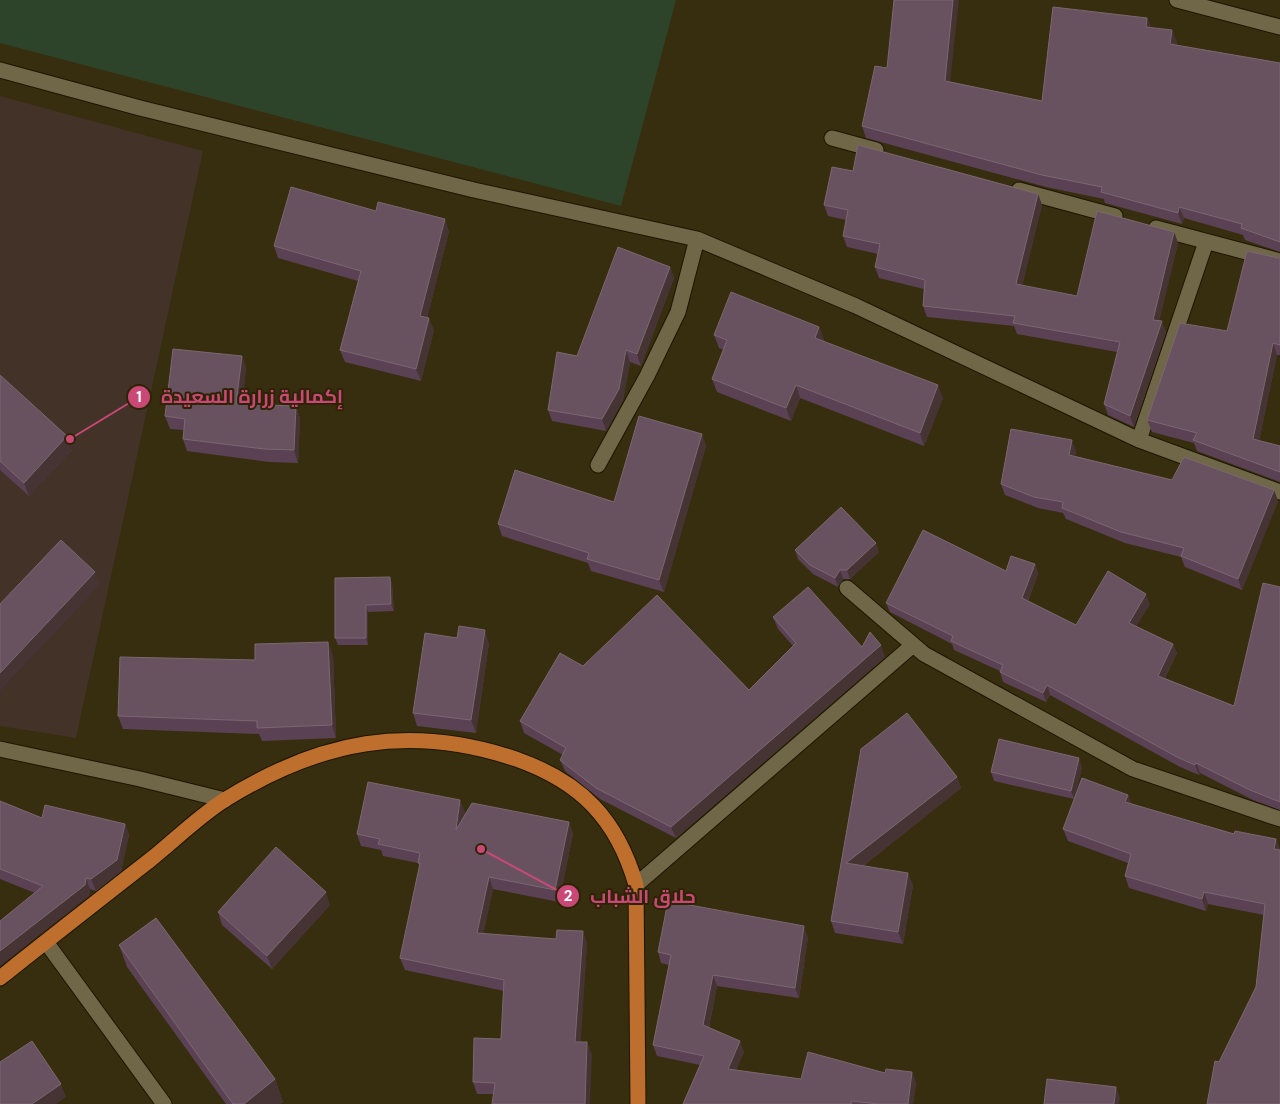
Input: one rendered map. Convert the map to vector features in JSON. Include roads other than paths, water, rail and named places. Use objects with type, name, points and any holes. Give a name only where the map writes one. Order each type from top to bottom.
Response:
[{"type":"main road","points":[[0,978],[225,800],[284,766],[338,748],[393,739],[448,742],[495,752],[535,766],[574,788],[603,815],[628,859],[636,886],[638,1104]]},
{"type":"street","points":[[1177,0],[1280,27]]},
{"type":"street","points":[[0,70],[140,108],[474,190],[697,239],[856,306],[1139,440],[1280,492]]},
{"type":"street","points":[[832,138],[890,154]]},
{"type":"street","points":[[1005,186],[1280,262]]},
{"type":"street","points":[[598,465],[647,376],[678,312],[697,239]]},
{"type":"street","points":[[1139,440],[1206,242]]},
{"type":"street","points":[[847,588],[924,654],[1133,769],[1280,819]]},
{"type":"street","points":[[636,886],[913,645]]},
{"type":"street","points":[[0,750],[140,778],[225,800]]},
{"type":"street","points":[[46,942],[164,1104]]},
{"type":"place","name":"إكمالية زرارة السعيدة","points":[[70,439]]},
{"type":"place","name":"حلاق الشباب","points":[[481,849]]}]
